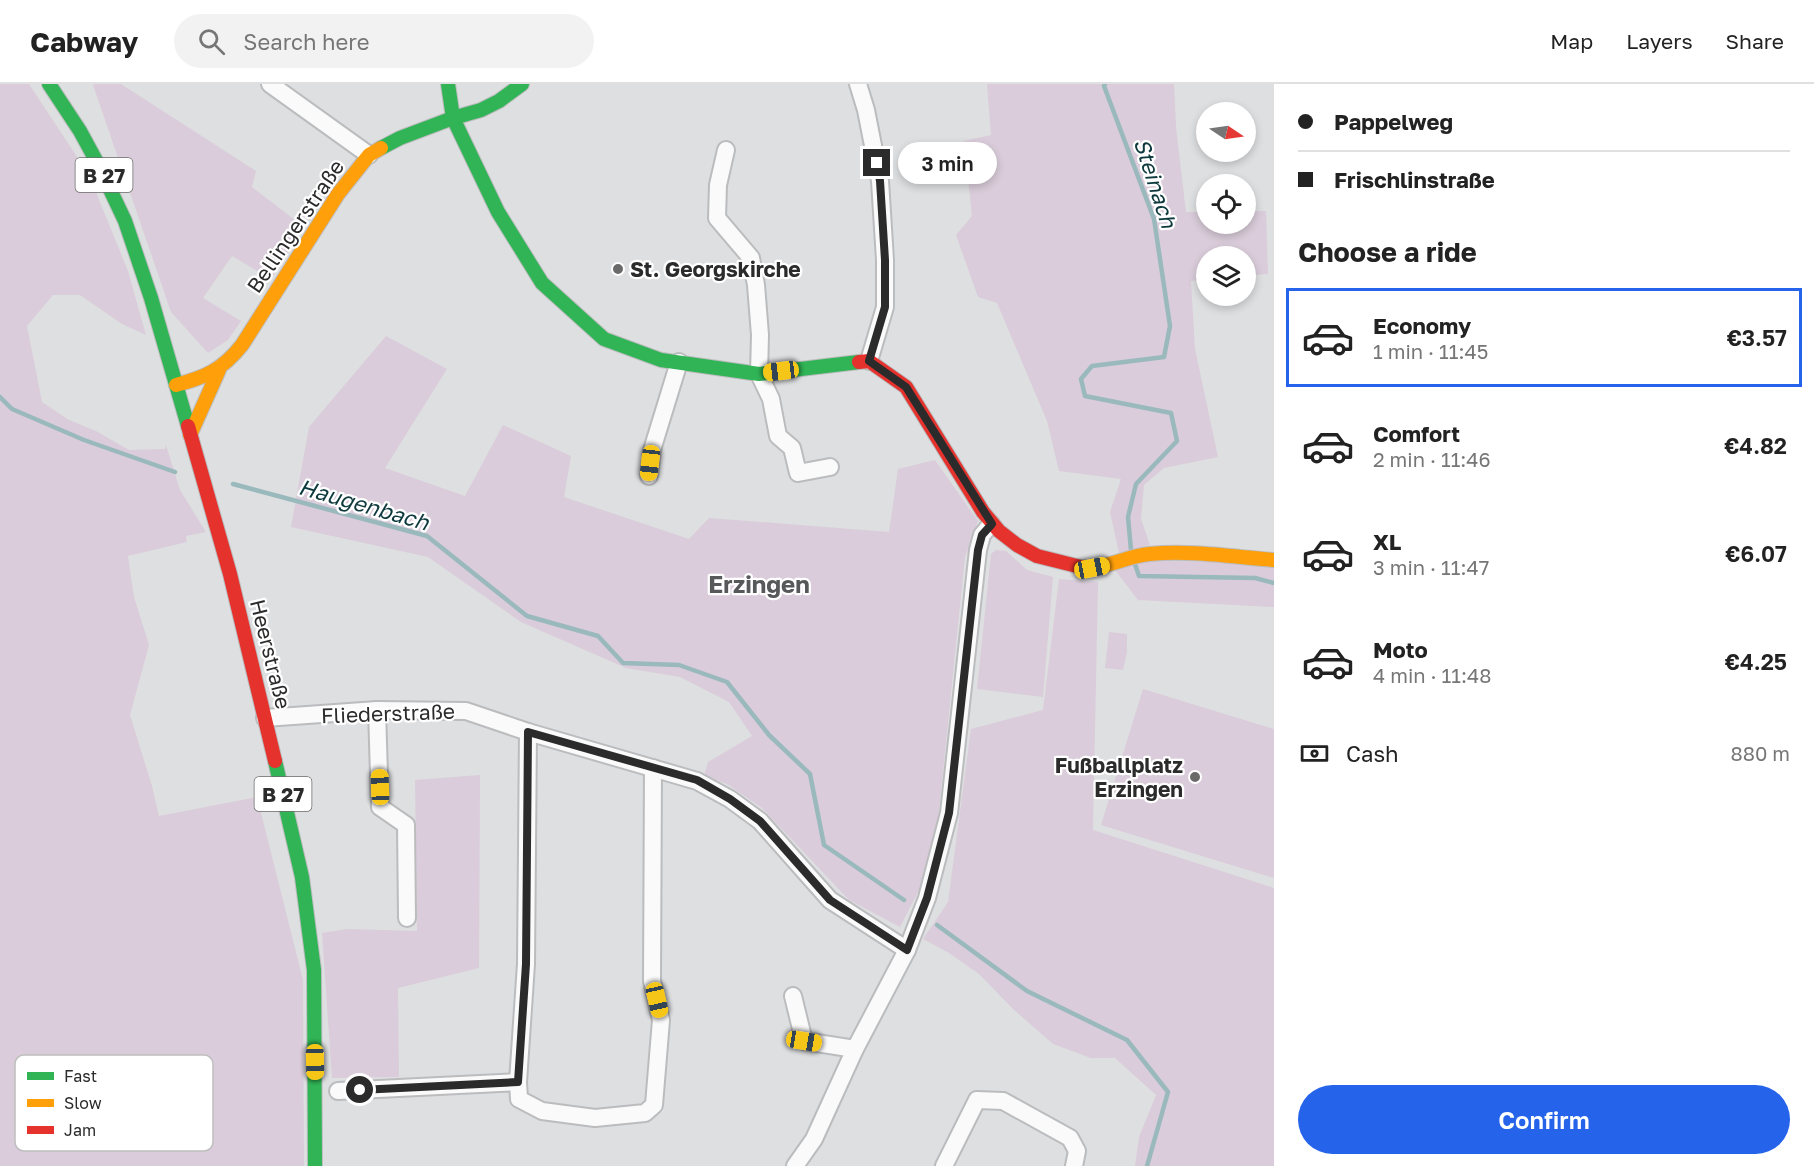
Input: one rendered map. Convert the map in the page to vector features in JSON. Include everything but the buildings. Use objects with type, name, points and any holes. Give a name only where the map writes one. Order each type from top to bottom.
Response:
[{"type":"street","name":"Heerstraße","points":[[50,84],[80,131],[125,221],[151,298],[230,574],[302,877],[314,970],[315,1166]]},
{"type":"street","points":[[270,84],[369,155]]},
{"type":"street","points":[[448,84],[453,118],[498,212],[542,283],[604,339],[661,360],[759,374],[869,361],[906,387],[995,529],[1013,544],[1038,557],[1092,568],[1148,554],[1180,553],[1274,560]]},
{"type":"street","name":"Bellingerstraße","points":[[176,386],[205,378],[230,360],[242,345],[338,194],[369,155],[400,138],[453,118],[481,111],[522,84]]},
{"type":"street","points":[[858,84],[866,110],[880,181],[885,260],[885,307],[869,361]]},
{"type":"street","points":[[726,150],[718,184],[717,218],[750,258],[756,285],[760,334],[759,374],[771,399],[778,436],[792,448],[798,473],[830,467]]},
{"type":"street","points":[[649,476],[652,450],[679,362]]},
{"type":"street","name":"Bellingerstraße","points":[[190,435],[219,370]]},
{"type":"street","points":[[795,1166],[814,1139],[855,1049],[907,950],[927,898],[949,813],[978,550],[982,535],[992,524]]},
{"type":"street","points":[[377,710],[380,807],[406,825],[407,918]]},
{"type":"street","name":"Fliederstraße","points":[[265,718],[377,710],[466,711],[528,732],[697,780],[730,799],[760,821],[830,900],[907,950]]},
{"type":"street","points":[[528,732],[526,964],[518,1082],[519,1099],[542,1111],[595,1118],[645,1113],[654,1105],[661,1020],[652,981],[653,768]]},
{"type":"street","points":[[793,996],[804,1041],[855,1049]]},
{"type":"street","points":[[338,1091],[518,1082]]},
{"type":"street","points":[[944,1166],[977,1100],[1002,1101],[1070,1138],[1077,1151],[1074,1166]]},
{"type":"shaded area","points":[[0,84],[29,84],[89,175],[128,271],[146,335],[122,324],[80,295],[53,295],[27,326],[42,402],[69,420],[96,431],[129,450],[165,449],[166,445],[180,490],[206,532],[186,536],[187,542],[128,556],[134,597],[149,645],[130,715],[159,816],[257,797],[303,980],[304,1166],[0,1166]]},
{"type":"shaded area","points":[[121,84],[256,171],[252,187],[304,227],[271,279],[232,256],[203,298],[241,321],[228,340],[208,353],[171,312],[93,85]]},
{"type":"shaded area","points":[[987,84],[1174,84],[1176,127],[1186,212],[1196,212],[1196,234],[1256,234],[1256,211],[1266,211],[1268,274],[1256,275],[1256,246],[1196,246],[1196,281],[1191,281],[1195,349],[1218,457],[1164,468],[1144,485],[1141,519],[1150,545],[1119,553],[1110,512],[1121,479],[1059,471],[1047,421],[997,303],[978,297],[956,235],[972,216],[964,141],[991,135]]},
{"type":"shaded area","points":[[386,336],[447,369],[385,468],[465,496],[503,425],[571,456],[564,497],[689,539],[709,518],[889,532],[898,469],[935,460],[978,521],[965,557],[938,820],[921,886],[900,927],[849,900],[762,808],[727,784],[704,776],[708,762],[752,736],[729,702],[680,677],[626,668],[521,622],[428,557],[291,527],[309,427]]},
{"type":"shaded area","points":[[996,550],[1006,551],[1027,570],[1053,577],[1043,697],[977,689],[991,554]]},
{"type":"shaded area","points":[[1150,560],[1274,564],[1274,607],[1138,600],[1115,570]]},
{"type":"shaded area","points":[[1059,579],[1098,582],[1093,830],[1274,888],[1274,1166],[1135,1166],[1139,1137],[1156,1095],[1115,1058],[1091,1058],[1053,1044],[1013,1009],[979,974],[949,953],[923,939],[948,902],[971,729],[1043,710]]},
{"type":"shaded area","points":[[1109,632],[1127,634],[1127,652],[1123,670],[1105,668]]},
{"type":"shaded area","name":"Fußballplatz Erzingen","points":[[1143,689],[1274,729],[1274,878],[1101,825]]},
{"type":"shaded area","points":[[480,775],[479,968],[398,988],[399,1077],[332,1078],[322,933],[347,929],[417,931],[415,780]]},
{"type":"waterway","name":"Steinach","points":[[1105,84],[1154,219],[1170,326],[1164,357],[1092,366],[1081,379],[1085,396],[1171,413],[1177,441],[1136,484],[1128,517],[1131,550]]},
{"type":"waterway","name":"Haugenbach","points":[[0,397],[12,409],[84,440],[175,472]]},
{"type":"waterway","name":"Haugenbach","points":[[233,484],[427,536],[527,616],[598,636],[623,663],[679,665],[727,682],[769,735],[810,774],[824,845],[904,900]]},
{"type":"waterway","name":"Steinach","points":[[1135,564],[1139,576],[1255,578],[1274,583]]},
{"type":"waterway","name":"Haugenbach","points":[[937,925],[1027,991],[1127,1040],[1168,1092],[1147,1166]]},
{"type":"traffic: fast","points":[[49,84],[80,131],[125,221],[151,298],[188,426]]},
{"type":"traffic: fast","points":[[448,84],[453,118],[498,212],[542,283],[604,339],[661,360],[759,374],[859,362]]},
{"type":"traffic: fast","points":[[381,148],[400,138],[481,110],[499,101],[522,84]]},
{"type":"traffic: fast","points":[[275,761],[302,877],[314,970],[315,1166]]},
{"type":"traffic: slow","points":[[176,385],[213,371],[235,354],[338,194],[369,155],[381,148]]},
{"type":"traffic: slow","points":[[190,435],[219,370]]},
{"type":"traffic: slow","points":[[1081,567],[1099,567],[1140,555],[1165,553],[1196,553],[1274,560]]},
{"type":"traffic: jam","points":[[859,362],[869,361],[906,387],[983,512],[999,531],[1017,545],[1037,556],[1081,567]]},
{"type":"traffic: jam","points":[[188,426],[230,574],[275,761]]},
{"type":"place","name":"St. Georgskirche","points":[[618,269]]},
{"type":"place","name":"Fußballplatz Erzingen","points":[[1195,777]]},
{"type":"district","name":"Erzingen","points":[[759,583]]},
{"type":"route","points":[[360,1090],[518,1082],[526,964],[528,732],[697,780],[730,799],[760,821],[830,900],[907,950],[927,898],[949,813],[978,550],[982,535],[992,524],[906,387],[869,361],[885,307],[885,260],[877,163]]}]
